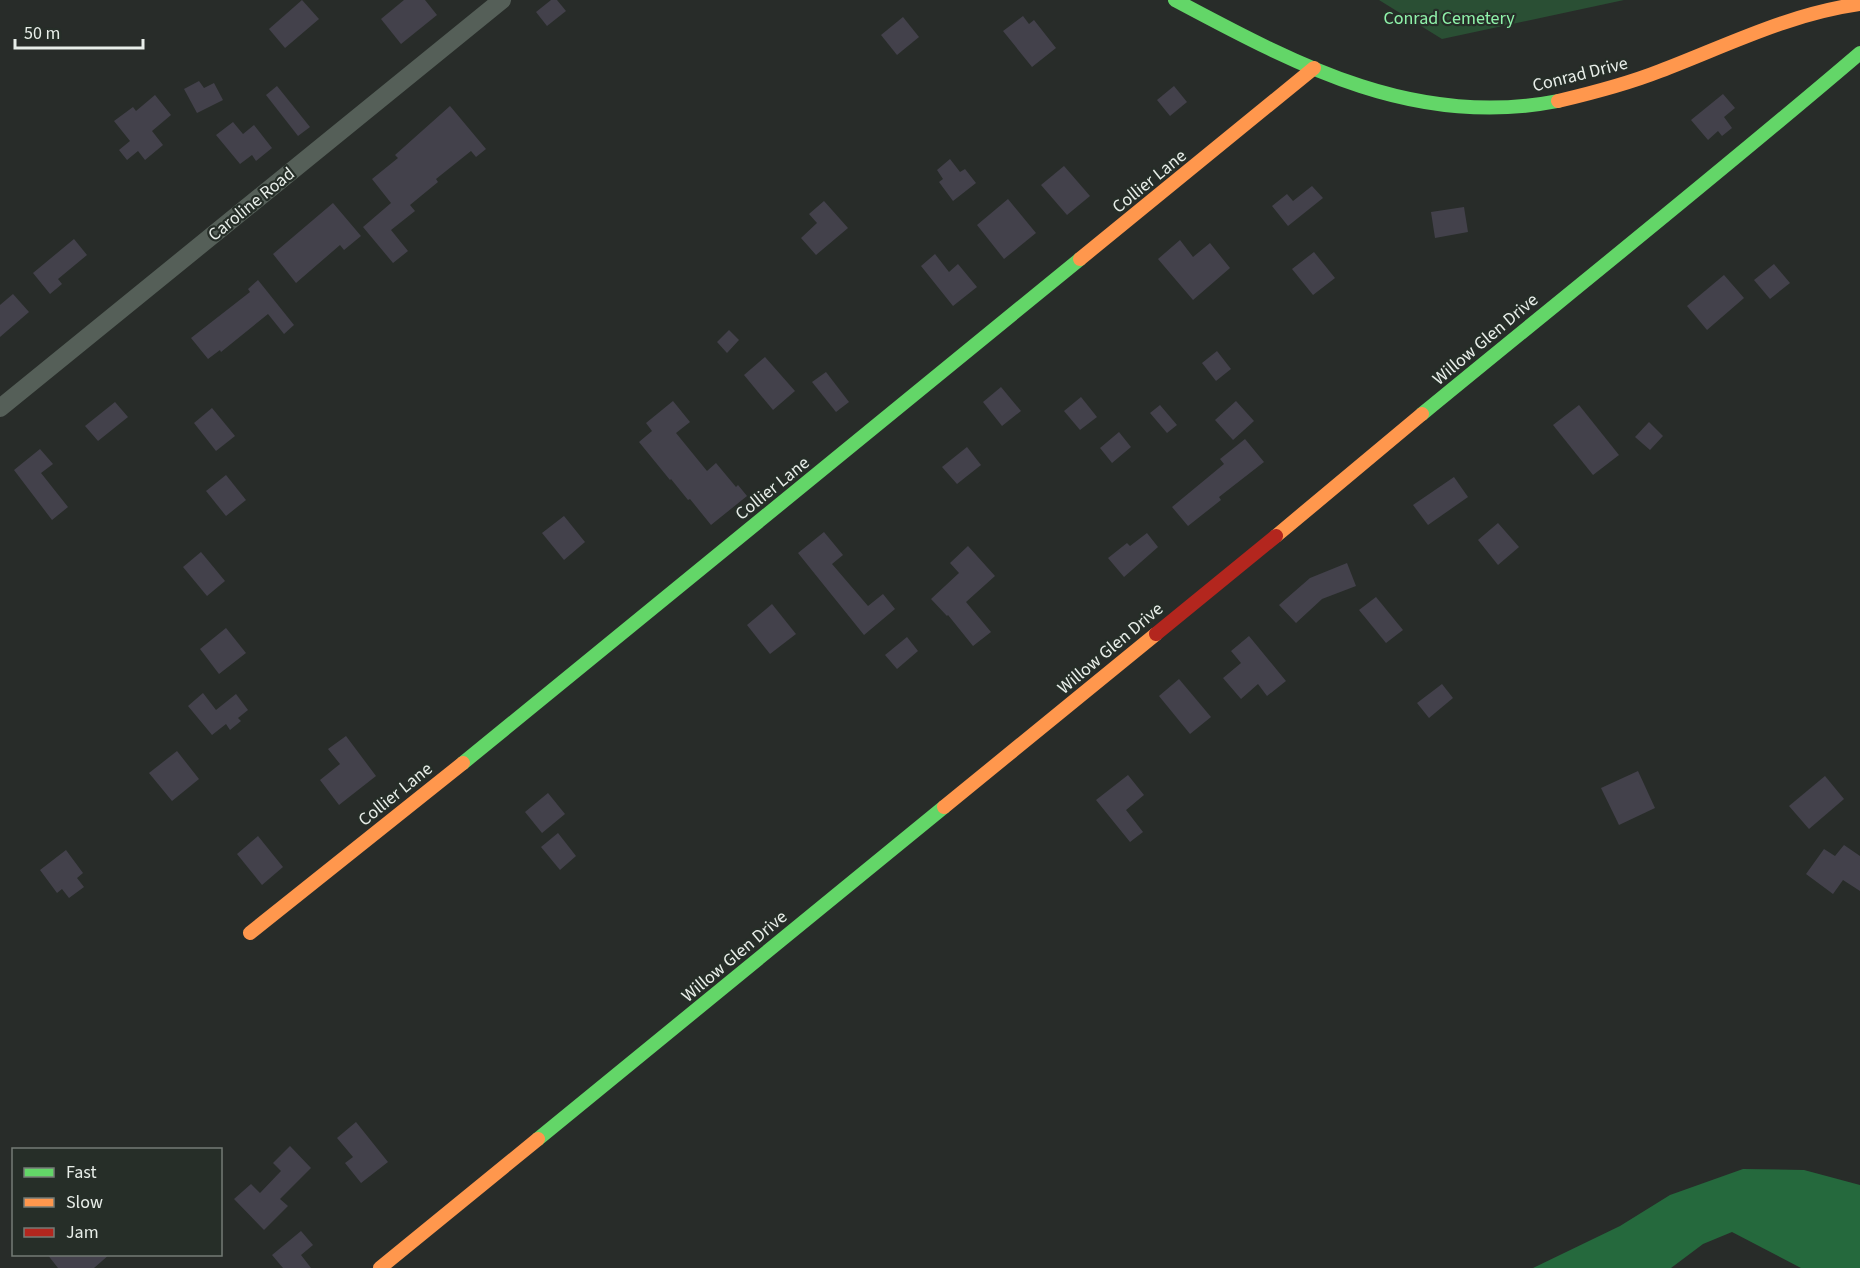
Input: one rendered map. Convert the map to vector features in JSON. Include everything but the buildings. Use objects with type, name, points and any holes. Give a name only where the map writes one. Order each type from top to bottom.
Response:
[{"type":"street","name":"Caroline Road","points":[[0,408],[502,0]]},
{"type":"street","name":"Conrad Drive","points":[[1175,0],[1356,86],[1395,98],[1439,106],[1479,109],[1519,107],[1559,101],[1603,90],[1658,72],[1771,26],[1819,11],[1860,4]]},
{"type":"street","name":"Willow Glen Drive","points":[[381,1268],[1275,537],[1860,53]]},
{"type":"street","name":"Collier Lane","points":[[250,933],[464,762],[1314,68]]},
{"type":"green space","name":"Conrad Cemetery","points":[[1379,0],[1624,0],[1442,39]]},
{"type":"shaded area","points":[[1743,1169],[1804,1170],[1860,1185],[1860,1268],[1801,1268],[1732,1232],[1703,1244],[1671,1268],[1533,1268],[1620,1226],[1670,1195]]},
{"type":"traffic: fast","points":[[1175,0],[1312,68],[1359,85],[1406,98],[1455,106],[1505,107],[1558,101]]},
{"type":"traffic: fast","points":[[1422,414],[1697,190],[1860,53]]},
{"type":"traffic: fast","points":[[463,763],[1080,259]]},
{"type":"traffic: fast","points":[[538,1139],[944,807]]},
{"type":"traffic: slow","points":[[1558,101],[1648,76],[1782,23],[1860,4]]},
{"type":"traffic: slow","points":[[1080,259],[1314,68]]},
{"type":"traffic: slow","points":[[1276,536],[1422,414]]},
{"type":"traffic: slow","points":[[944,807],[1156,634]]},
{"type":"traffic: slow","points":[[250,933],[463,763]]},
{"type":"traffic: slow","points":[[380,1268],[538,1139]]},
{"type":"traffic: jam","points":[[1156,634],[1276,536]]}]
